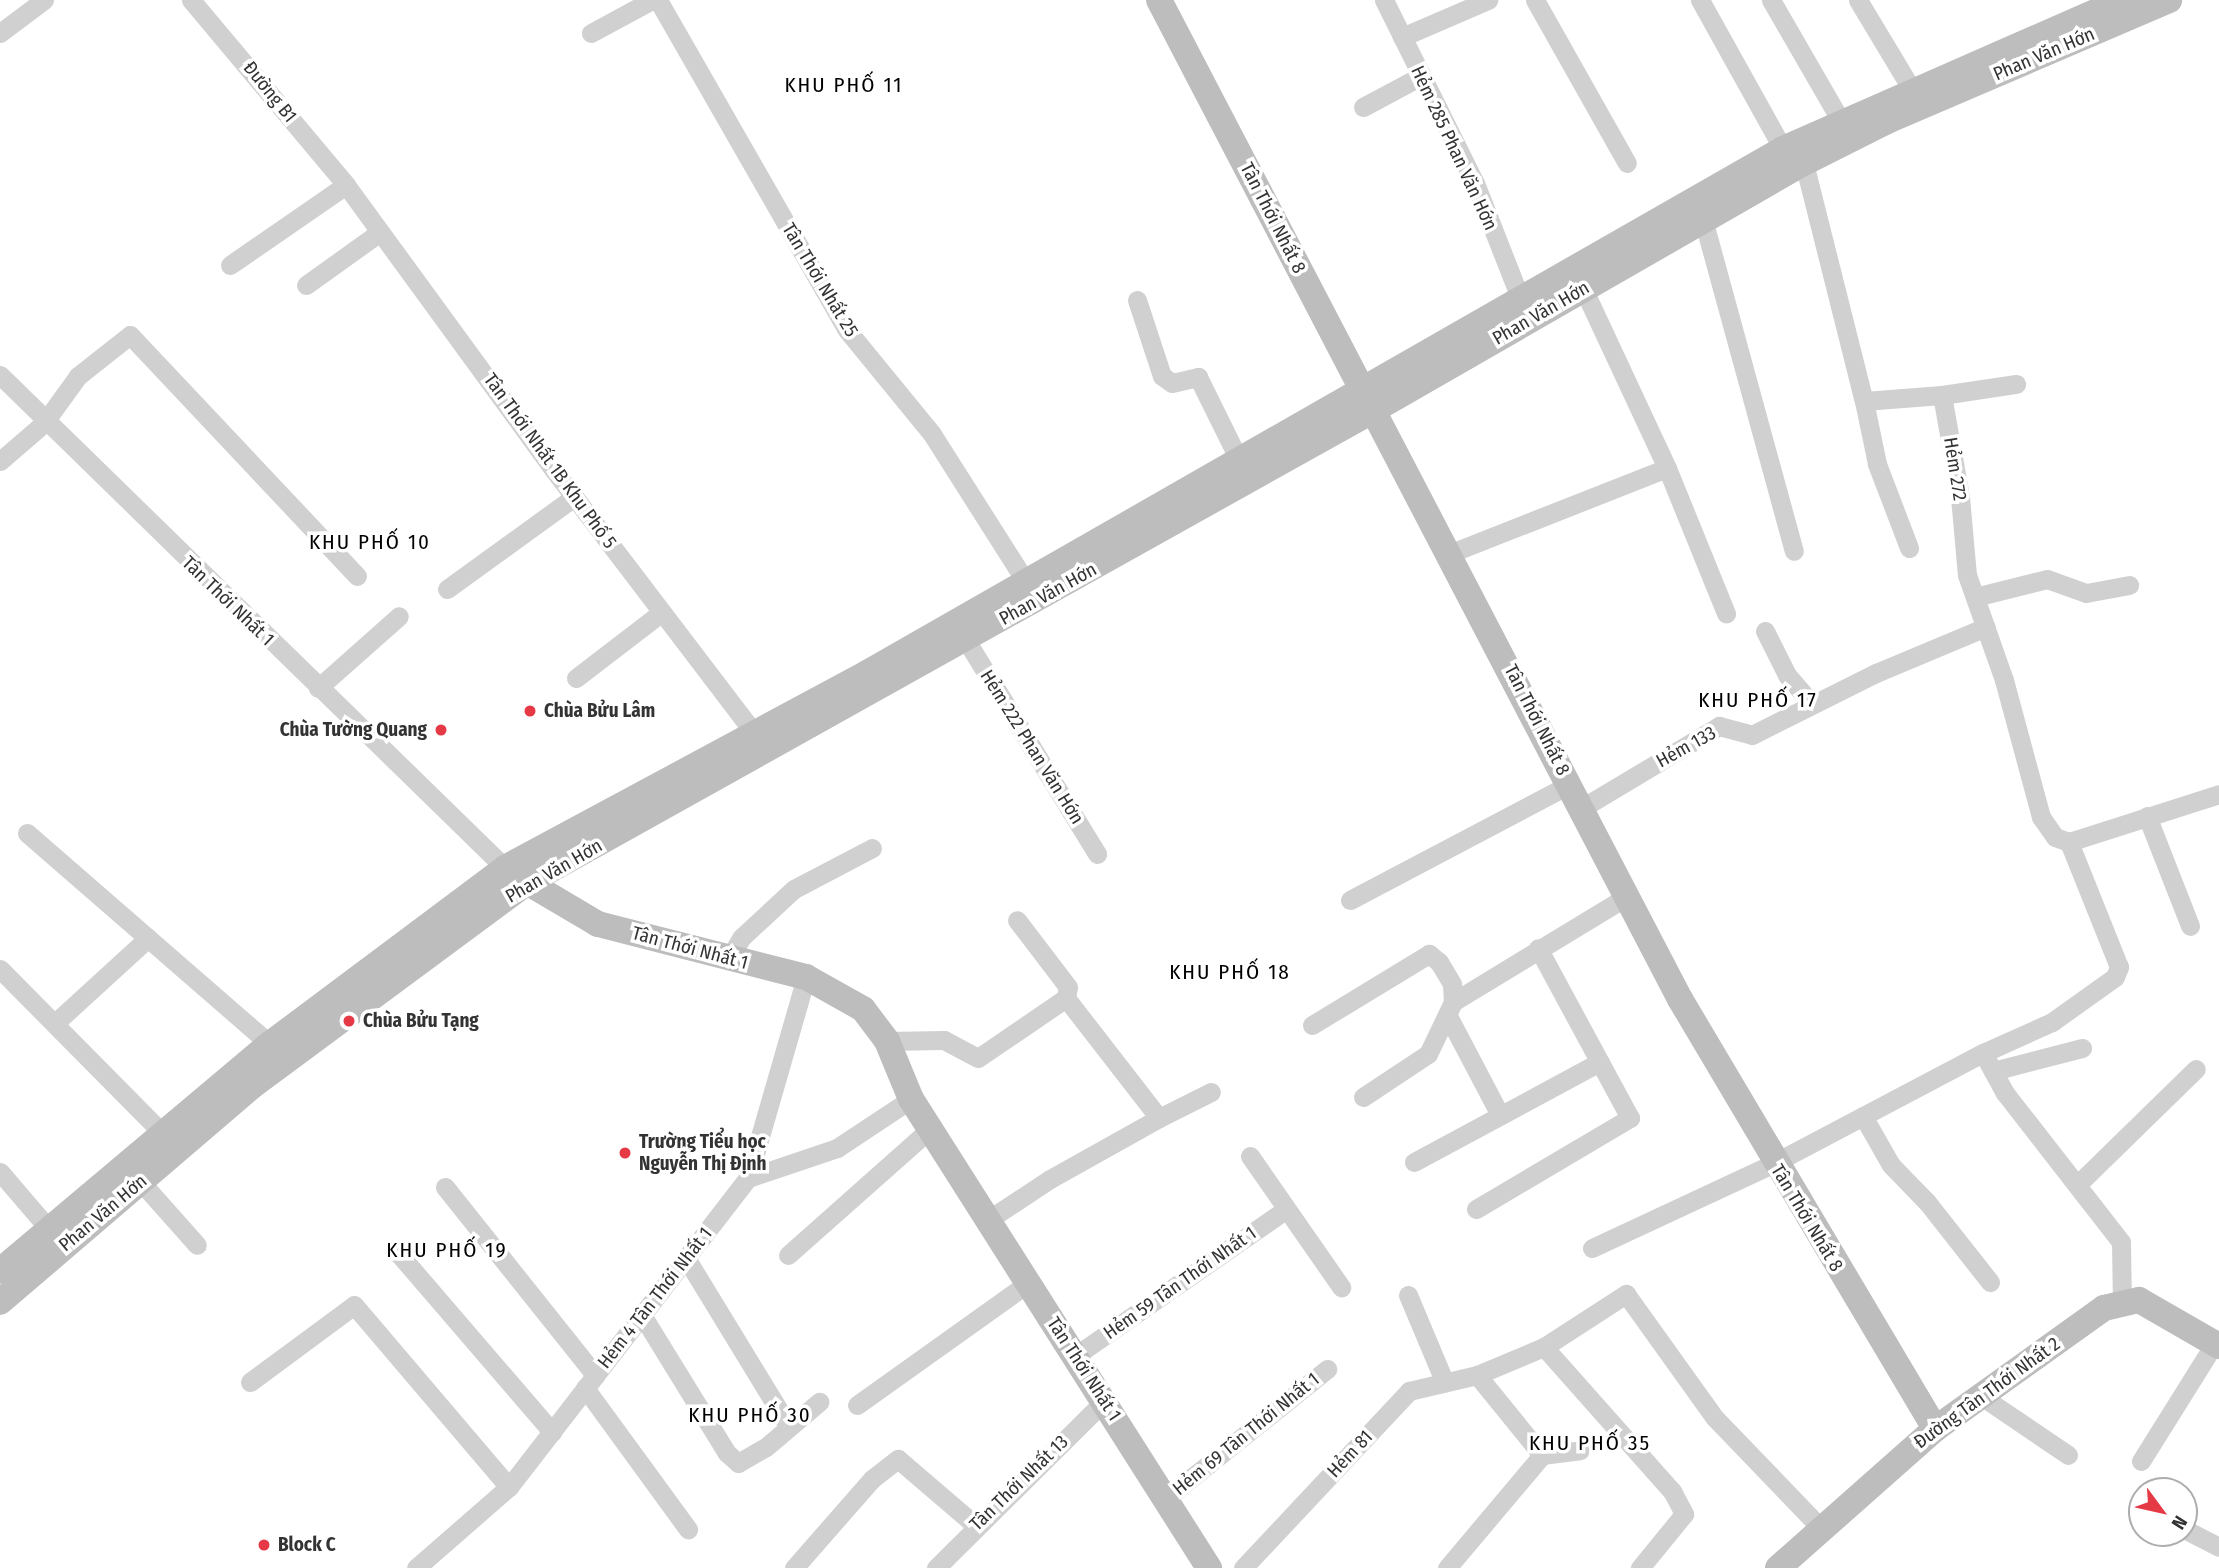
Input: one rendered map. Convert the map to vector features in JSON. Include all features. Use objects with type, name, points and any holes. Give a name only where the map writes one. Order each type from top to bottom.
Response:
[{"type":"main road","name":"Tân Thới Nhất 8","points":[[1159,0],[1367,400],[1451,553],[1626,897],[1774,1163],[1935,1429]]},
{"type":"main road","name":"Phan Văn Hớn","points":[[0,1271],[270,1044],[515,876],[756,735],[1239,460],[1367,400],[1583,288],[1703,219],[1841,121],[2123,0]]},
{"type":"main road","name":"Phan Văn Hớn","points":[[0,1302],[318,1035],[515,876],[966,640],[1367,400],[1520,298],[1793,156],[1887,121],[2169,0]]},
{"type":"main road","name":"Tân Thới Nhất 1","points":[[515,876],[598,924],[728,960],[806,977],[863,1009],[887,1041],[911,1099],[1165,1499],[1201,1566]]},
{"type":"main road","points":[[2122,1304],[2139,1300],[2217,1345]]},
{"type":"main road","name":"Đường Tân Thới Nhất 2","points":[[1778,1568],[1820,1527],[1935,1429],[2104,1308],[2122,1304]]},
{"type":"street","points":[[0,33],[44,0]]},
{"type":"street","name":"Đường B1","points":[[191,0],[346,185]]},
{"type":"street","points":[[591,33],[652,0]]},
{"type":"street","name":"Tân Thới Nhất 25","points":[[657,0],[847,330],[932,434],[1026,582]]},
{"type":"street","name":"Hẻm 285 Phan Văn Hớn","points":[[1384,0],[1475,183],[1520,298]]},
{"type":"street","points":[[1402,37],[1488,0]]},
{"type":"street","points":[[1535,0],[1627,163]]},
{"type":"street","points":[[1700,0],[1793,156],[1864,401],[1877,464],[1909,548]]},
{"type":"street","points":[[1770,0],[1841,121]]},
{"type":"street","points":[[1858,0],[1912,90]]},
{"type":"street","points":[[1363,107],[1421,76]]},
{"type":"street","points":[[230,265],[346,185]]},
{"type":"street","name":"Tân Thới Nhất 1B Khu Phố 5","points":[[346,185],[574,497],[756,735]]},
{"type":"street","points":[[1703,219],[1794,551]]},
{"type":"street","points":[[306,285],[380,232]]},
{"type":"street","points":[[1583,288],[1667,468],[1726,612]]},
{"type":"street","points":[[1137,300],[1162,376],[1172,383],[1198,377],[1239,460]]},
{"type":"street","points":[[0,460],[44,423],[78,376],[130,335],[357,576]]},
{"type":"street","name":"Tân Thới Nhất 1","points":[[0,375],[44,423],[515,876]]},
{"type":"street","points":[[1864,401],[1942,395],[2016,384]]},
{"type":"street","name":"Hẻm 272","points":[[1942,395],[1960,497],[1967,575],[2004,680],[2040,817],[2055,838],[2069,842]]},
{"type":"street","points":[[1451,553],[1667,468]]},
{"type":"street","points":[[447,589],[574,497]]},
{"type":"street","points":[[1975,597],[2047,579],[2086,593],[2129,585]]},
{"type":"street","points":[[576,678],[662,612]]},
{"type":"street","points":[[318,688],[399,616]]},
{"type":"street","name":"Hẻm 133","points":[[1582,808],[1718,726],[1752,735],[1812,704],[1986,628]]},
{"type":"street","points":[[1765,631],[1787,674],[1812,704]]},
{"type":"street","name":"Hẻm 222 Phan Văn Hớn","points":[[966,640],[1097,854]]},
{"type":"street","points":[[1350,900],[1570,784]]},
{"type":"street","points":[[1592,1248],[1774,1163],[1983,1053],[2052,1022],[2115,976],[2119,967],[2069,842],[2219,794]]},
{"type":"street","points":[[2147,816],[2190,926]]},
{"type":"street","points":[[27,832],[270,1044]]},
{"type":"street","points":[[728,960],[741,938],[794,889],[872,848]]},
{"type":"street","points":[[1450,1009],[1538,948],[1626,897]]},
{"type":"street","points":[[887,1041],[944,1040],[978,1058],[1066,998],[1068,987],[1017,920]]},
{"type":"street","points":[[55,1023],[148,938]]},
{"type":"street","points":[[1476,1209],[1630,1118],[1538,948]]},
{"type":"street","points":[[1312,1026],[1429,954],[1439,962],[1452,984],[1450,1009],[1428,1054],[1363,1097]]},
{"type":"street","points":[[0,969],[163,1134]]},
{"type":"street","name":"Hẻm 4 Tân Thới Nhất 1","points":[[416,1568],[509,1487],[748,1178],[806,977]]},
{"type":"street","points":[[1066,998],[1160,1118]]},
{"type":"street","points":[[1450,1009],[1500,1115]]},
{"type":"street","points":[[1993,1071],[2082,1048]]},
{"type":"street","points":[[1983,1053],[1993,1071],[2121,1242],[2122,1304]]},
{"type":"street","points":[[1414,1162],[1600,1062]]},
{"type":"street","points":[[2077,1185],[2196,1069]]},
{"type":"street","points":[[988,1220],[1160,1118],[1211,1092]]},
{"type":"street","points":[[748,1178],[837,1148],[911,1099]]},
{"type":"street","points":[[1863,1116],[1891,1165],[1927,1202],[1990,1282]]},
{"type":"street","points":[[788,1255],[930,1129]]},
{"type":"street","points":[[1250,1156],[1284,1211],[1341,1287]]},
{"type":"street","points":[[0,1172],[48,1228]]},
{"type":"street","points":[[141,1182],[197,1245]]},
{"type":"street","points":[[445,1187],[590,1382],[688,1529]]},
{"type":"street","name":"Hẻm 59 Tân Thới Nhất 1","points":[[1075,1356],[1284,1211]]},
{"type":"street","points":[[398,1254],[552,1432]]},
{"type":"street","points":[[686,1258],[789,1427]]},
{"type":"street","points":[[857,1405],[1028,1283]]},
{"type":"street","name":"Hẻm 81","points":[[1243,1568],[1409,1391],[1477,1375],[1544,1347],[1626,1294],[1714,1417],[1820,1527]]},
{"type":"street","points":[[1408,1296],[1445,1383]]},
{"type":"street","points":[[250,1382],[354,1305],[509,1487]]},
{"type":"street","points":[[642,1315],[727,1453],[738,1463],[819,1402]]},
{"type":"street","points":[[2141,1461],[2217,1345]]},
{"type":"street","points":[[1544,1347],[1672,1491],[1684,1514],[1640,1568]]},
{"type":"street","name":"Hẻm 69 Tân Thới Nhất 1","points":[[1165,1499],[1327,1369]]},
{"type":"street","points":[[1477,1375],[1542,1455]]},
{"type":"street","points":[[1981,1396],[2068,1455]]},
{"type":"street","name":"Tân Thới Nhất 13","points":[[936,1568],[975,1525],[1104,1401]]},
{"type":"street","points":[[1447,1568],[1542,1455],[1580,1450]]},
{"type":"street","points":[[794,1568],[872,1479],[898,1459],[975,1525]]},
{"type":"street","points":[[2198,1536],[2219,1547]]},
{"type":"place","name":"Chùa Bửu Lâm","points":[[530,711]]},
{"type":"place","name":"Chùa Tường Quang","points":[[441,730]]},
{"type":"place","name":"Chùa Bửu Tạng","points":[[349,1021]]},
{"type":"place","name":"Trường Tiểu học Nguyễn Thị Định","points":[[625,1153]]},
{"type":"place","name":"Block C","points":[[264,1545]]},
{"type":"district","name":"KHU PHỐ 11","points":[[844,85]]},
{"type":"district","name":"KHU PHỐ 10","points":[[370,542]]},
{"type":"district","name":"KHU PHỐ 17","points":[[1758,700]]},
{"type":"district","name":"KHU PHỐ 18","points":[[1230,972]]},
{"type":"district","name":"KHU PHỐ 19","points":[[447,1250]]},
{"type":"district","name":"KHU PHỐ 30","points":[[750,1415]]},
{"type":"district","name":"KHU PHỐ 35","points":[[1590,1443]]}]
